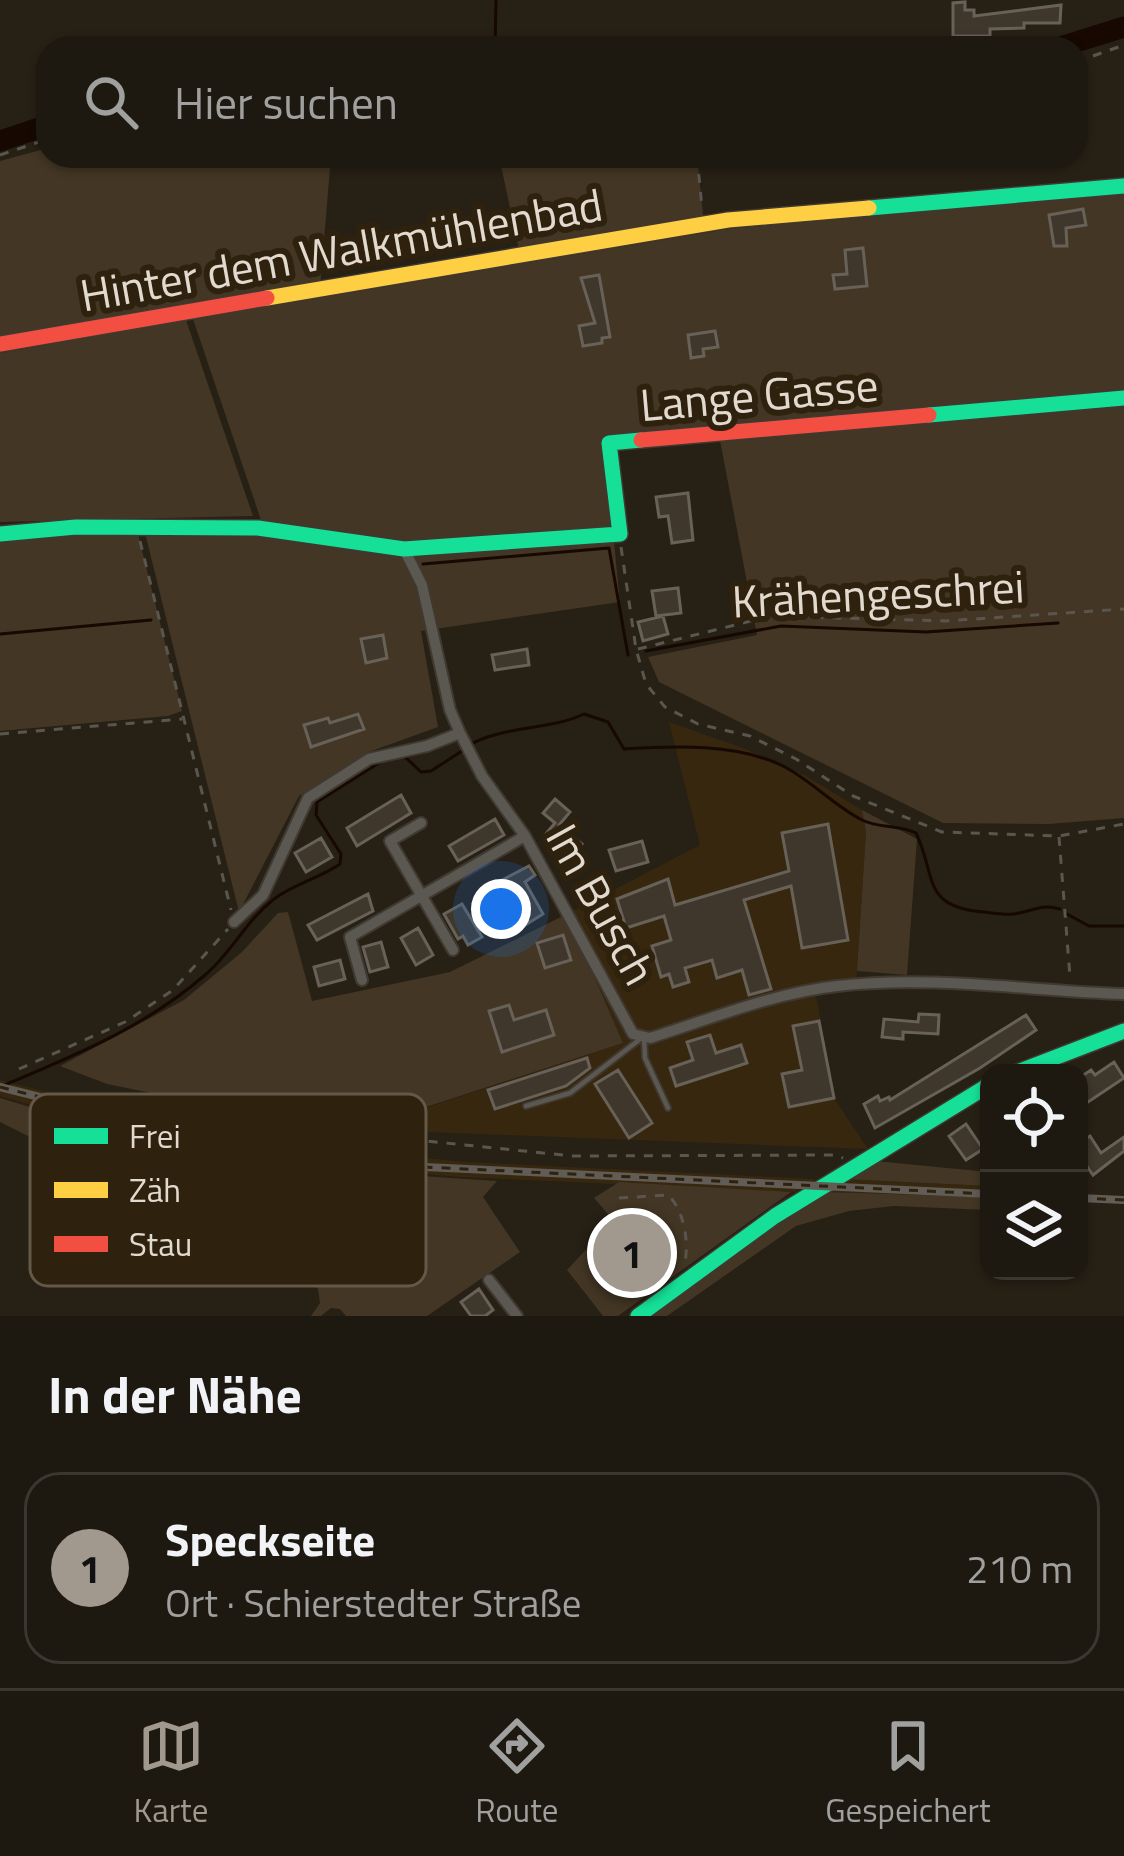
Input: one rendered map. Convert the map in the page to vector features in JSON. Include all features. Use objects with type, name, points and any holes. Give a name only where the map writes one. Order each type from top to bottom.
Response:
[{"type":"street","name":"Hinter dem Walkmühlenbad","points":[[0,344],[704,224],[1124,186]]},
{"type":"street","name":"Lange Gasse","points":[[620,534],[609,443],[1124,398]]},
{"type":"street","points":[[0,534],[136,526],[258,528],[404,549],[620,534]]},
{"type":"street","name":"Im Busch","points":[[404,549],[422,585],[450,710],[464,741],[525,836],[633,1034],[650,1038],[749,1006],[837,986],[934,984],[1124,994]]},
{"type":"street","points":[[234,922],[263,895],[308,798],[369,759],[464,741]]},
{"type":"street","points":[[421,823],[390,841],[453,950]]},
{"type":"street","points":[[362,980],[350,937],[525,836]]},
{"type":"street","points":[[1035,1064],[1124,1031]]},
{"type":"street","points":[[638,1316],[856,1164],[980,1090]]},
{"type":"street","points":[[488,1280],[517,1316]]},
{"type":"lane","points":[[526,1106],[570,1094],[644,1036]]},
{"type":"lane","points":[[644,1036],[645,1058],[668,1108]]},
{"type":"path","points":[[1088,58],[1124,45]]},
{"type":"path","points":[[0,155],[36,144]]},
{"type":"path","points":[[699,168],[704,224]]},
{"type":"path","points":[[19,1069],[125,1022],[173,990],[234,922],[136,526]]},
{"type":"path","points":[[620,534],[636,649],[646,684],[665,707],[698,724],[750,736],[853,796],[942,832],[1059,836],[1124,824]]},
{"type":"path","name":"Krähengeschrei","points":[[636,649],[754,620],[945,621],[1124,609]]},
{"type":"path","points":[[0,734],[184,719]]},
{"type":"path","points":[[1059,836],[1072,993]]},
{"type":"path","points":[[426,1141],[573,1156],[835,1155],[856,1164]]},
{"type":"path","points":[[620,1198],[668,1195],[676,1201],[687,1252],[682,1282]]},
{"type":"path","points":[[635,1252],[656,1262],[687,1252]]},
{"type":"shaded area","points":[[36,151],[36,168],[330,168],[320,289],[0,344],[0,161]]},
{"type":"shaded area","points":[[502,168],[698,168],[704,224],[520,255]]},
{"type":"shaded area","points":[[1124,194],[1124,818],[1049,824],[943,823],[659,682],[648,657],[757,635],[718,430],[604,441],[620,602],[421,631],[438,727],[369,752],[299,796],[239,912],[145,533],[265,532],[193,319],[728,229]]},
{"type":"shaded area","points":[[186,320],[253,516],[0,522],[0,353]]},
{"type":"shaded area","points":[[136,526],[182,711],[0,731],[0,534]]},
{"type":"shaded area","points":[[669,722],[806,776],[862,810],[866,832],[856,986],[812,992],[834,1098],[868,1149],[426,1132],[426,1108],[623,1043],[567,914],[700,845]]},
{"type":"shaded area","points":[[862,810],[917,839],[907,975],[857,971],[866,832]]},
{"type":"shaded area","points":[[288,912],[312,1001],[450,972],[567,914],[623,1043],[426,1107],[426,1094],[156,1094],[107,1084],[60,1066],[184,1000],[242,952],[278,913]]},
{"type":"shaded area","points":[[0,1080],[56,1094],[30,1094],[30,1105],[0,1096]]},
{"type":"shaded area","points":[[0,1098],[30,1107],[30,1137],[0,1122]]},
{"type":"shaded area","points":[[426,1158],[816,1179],[795,1192],[426,1174]]},
{"type":"shaded area","points":[[875,1161],[980,1171],[980,1186],[843,1179]]},
{"type":"shaded area","points":[[426,1176],[497,1181],[483,1197],[520,1252],[427,1316],[346,1316],[331,1308],[321,1316],[311,1316],[320,1303],[316,1286],[426,1286]]},
{"type":"shaded area","points":[[843,1179],[980,1186],[980,1197],[825,1192]]},
{"type":"shaded area","points":[[619,1182],[791,1192],[618,1316],[603,1316],[567,1270],[613,1220],[594,1198]]},
{"type":"shaded area","points":[[825,1192],[980,1197],[980,1210],[894,1206],[849,1211],[796,1226],[667,1316],[647,1316]]},
{"type":"building","points":[[965,2],[965,10],[974,10],[974,16],[1061,5],[1060,23],[990,29],[990,36],[953,36],[953,3]]},
{"type":"building","points":[[1083,209],[1086,225],[1066,228],[1067,246],[1054,246],[1049,215]]},
{"type":"building","points":[[863,248],[867,286],[835,289],[833,275],[847,274],[845,250]]},
{"type":"building","points":[[599,275],[610,337],[583,346],[579,326],[595,323],[581,278]]},
{"type":"building","points":[[715,331],[718,347],[703,349],[704,356],[691,358],[688,335]]},
{"type":"building","points":[[688,493],[693,540],[672,543],[668,516],[659,517],[656,497]]},
{"type":"building","points":[[678,588],[681,613],[656,616],[652,591]]},
{"type":"building","points":[[663,616],[668,634],[643,641],[638,622]]},
{"type":"building","points":[[383,635],[387,658],[366,663],[361,639]]},
{"type":"building","points":[[527,649],[529,665],[495,670],[492,655]]},
{"type":"building","points":[[358,714],[364,729],[311,747],[304,725]]},
{"type":"building","points":[[401,795],[411,813],[357,846],[347,828]]},
{"type":"building","points":[[555,799],[570,812],[559,825],[582,844],[570,858],[544,836],[555,823],[543,813]]},
{"type":"building","points":[[495,819],[504,835],[458,861],[449,846]]},
{"type":"building","points":[[828,824],[848,940],[802,948],[791,886],[744,900],[771,989],[749,995],[742,970],[717,978],[712,960],[685,968],[689,982],[673,987],[669,974],[661,977],[652,946],[671,940],[664,916],[626,928],[617,899],[668,879],[675,905],[789,871],[782,833]]},
{"type":"building","points":[[321,838],[332,857],[306,872],[295,853]]},
{"type":"building","points":[[642,841],[648,862],[616,871],[609,850]]},
{"type":"building","points":[[529,866],[535,875],[525,882],[543,914],[527,924],[502,880]]},
{"type":"building","points":[[368,894],[373,911],[317,940],[308,925]]},
{"type":"building","points":[[462,904],[482,937],[468,945],[463,936],[458,939],[444,914]]},
{"type":"building","points":[[418,928],[433,955],[416,965],[401,938]]},
{"type":"building","points":[[563,935],[571,960],[545,968],[537,943]]},
{"type":"building","points":[[381,942],[388,967],[370,972],[363,947]]},
{"type":"building","points":[[340,960],[345,979],[319,986],[314,967]]},
{"type":"building","points":[[509,1005],[514,1020],[546,1010],[554,1035],[502,1052],[489,1011]]},
{"type":"building","points":[[919,1014],[939,1015],[938,1034],[903,1032],[903,1039],[882,1037],[884,1019],[918,1022]]},
{"type":"building","points":[[1026,1015],[1036,1030],[875,1128],[864,1104],[878,1096],[880,1101],[890,1100]]},
{"type":"building","points":[[819,1021],[834,1098],[789,1107],[782,1074],[802,1070],[793,1026]]},
{"type":"building","points":[[710,1035],[716,1053],[741,1045],[747,1063],[676,1086],[670,1068],[693,1060],[687,1042]]},
{"type":"building","points":[[587,1058],[590,1068],[566,1086],[495,1109],[488,1090]]},
{"type":"building","points":[[1114,1062],[1124,1078],[1088,1102],[1088,1072],[1095,1075]]},
{"type":"building","points":[[618,1070],[652,1123],[629,1138],[595,1084]]},
{"type":"building","points":[[966,1124],[980,1151],[966,1160],[949,1136]]},
{"type":"building","points":[[1088,1137],[1101,1153],[1124,1137],[1124,1151],[1093,1175],[1088,1168]]},
{"type":"building","points":[[479,1289],[493,1310],[485,1316],[471,1316],[461,1302]]},
{"type":"waterway","points":[[495,36],[496,0]]},
{"type":"waterway","points":[[1088,38],[1124,27]]},
{"type":"waterway","points":[[0,141],[36,129]]},
{"type":"waterway","points":[[423,564],[609,548],[628,655]]},
{"type":"waterway","points":[[0,634],[151,620]]},
{"type":"waterway","points":[[646,651],[781,626],[926,632],[1058,623]]},
{"type":"waterway","points":[[469,745],[584,714],[608,722],[624,749],[705,748],[746,753],[794,772],[862,820],[916,833],[934,887],[950,904],[1006,914],[1041,907],[1060,909]]},
{"type":"waterway","points":[[402,754],[421,772],[431,771],[462,751]]},
{"type":"waterway","points":[[0,1087],[158,1011],[214,966],[274,899],[340,864],[341,854],[316,815],[317,802],[382,761]]},
{"type":"waterway","points":[[1067,914],[1089,926],[1124,926]]},
{"type":"railway","points":[[0,1087],[30,1095]]},
{"type":"railway","points":[[426,1167],[980,1194]]},
{"type":"railway","points":[[1088,1198],[1124,1200]]},
{"type":"traffic: fast","points":[[869,208],[1124,186]]},
{"type":"traffic: fast","points":[[929,415],[1124,398]]},
{"type":"traffic: fast","points":[[0,534],[76,527],[258,528],[404,549],[620,534],[609,443],[641,440]]},
{"type":"traffic: fast","points":[[1038,1064],[1124,1031]]},
{"type":"traffic: fast","points":[[638,1316],[775,1216],[980,1091]]},
{"type":"traffic: slow","points":[[267,298],[728,220],[869,208]]},
{"type":"traffic: jam","points":[[0,344],[267,298]]},
{"type":"traffic: jam","points":[[641,440],[929,415]]},
{"type":"place","name":"Speckseite","points":[[632,1253]]}]
